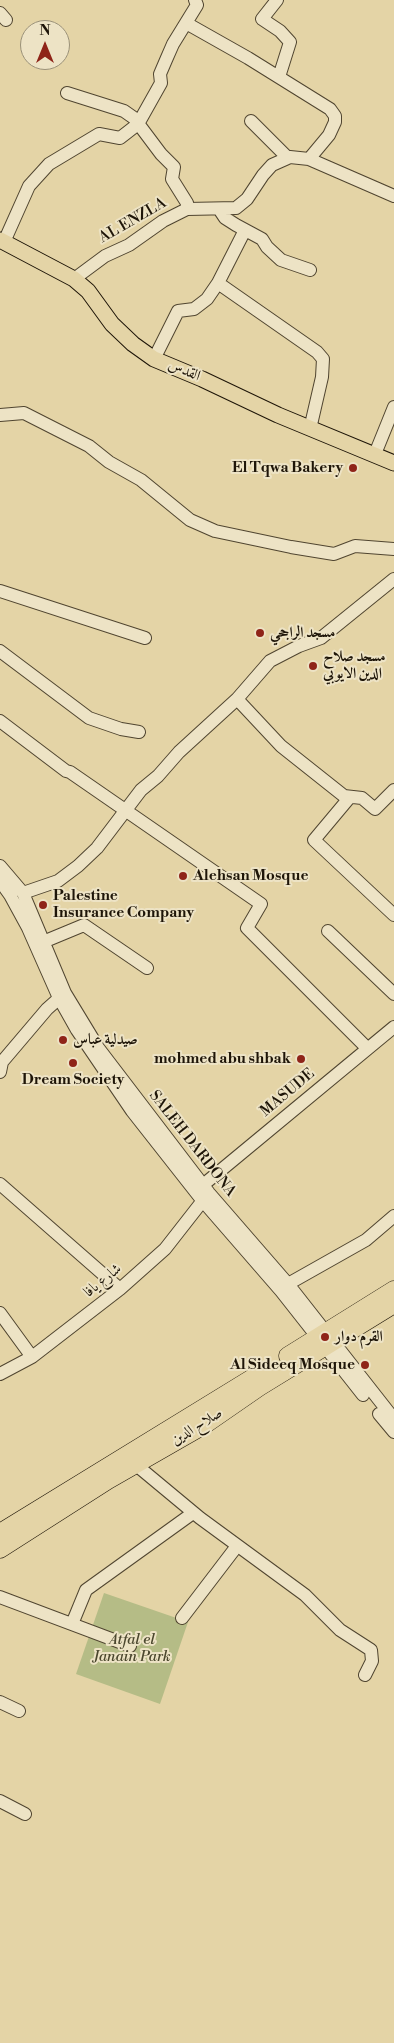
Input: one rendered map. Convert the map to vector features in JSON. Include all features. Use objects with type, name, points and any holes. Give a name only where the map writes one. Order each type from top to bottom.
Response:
[{"type":"highway","name":"صلاح الدين","points":[[0,1549],[135,1464],[204,1425],[325,1341],[394,1290]]},
{"type":"highway","name":"صلاح الدين","points":[[0,1533],[325,1341],[394,1304]]},
{"type":"main road","name":"القدس","points":[[2,241],[74,279],[88,291],[112,324],[133,344],[154,359],[310,429],[394,463]]},
{"type":"street","points":[[2,241],[29,186],[48,164],[99,134],[120,138],[138,124],[161,83],[160,74],[197,5],[196,0]]},
{"type":"street","points":[[277,0],[262,19],[280,31],[290,42],[279,77]]},
{"type":"street","points":[[186,23],[330,109],[336,116],[335,122],[329,135],[309,159]]},
{"type":"street","points":[[67,93],[124,111],[134,118],[174,167],[172,179],[187,203],[187,209]]},
{"type":"street","points":[[251,121],[288,158],[309,159],[394,196]]},
{"type":"street","name":"AL ENZLA","points":[[74,279],[99,260],[129,245],[163,221],[187,209],[236,208],[247,199],[263,175],[272,166],[288,158]]},
{"type":"street","points":[[218,209],[225,218],[262,239],[267,247],[282,260],[310,270]]},
{"type":"street","points":[[154,359],[178,311],[194,309],[207,299],[218,283],[245,230]]},
{"type":"street","points":[[218,283],[317,352],[322,359],[322,378],[310,429]]},
{"type":"street","points":[[375,454],[394,406]]},
{"type":"street","points":[[0,415],[24,413],[89,446],[109,462],[141,480],[190,520],[206,528],[281,545],[334,554],[355,546],[394,549]]},
{"type":"street","points":[[22,893],[58,881],[78,866],[97,848],[125,810],[179,752],[236,699],[270,661],[299,646],[321,638],[393,582]]},
{"type":"street","points":[[0,591],[145,638]]},
{"type":"street","points":[[0,651],[88,718],[121,729],[139,732]]},
{"type":"street","points":[[236,699],[281,746],[344,796],[362,798],[375,810],[394,790]]},
{"type":"street","points":[[0,721],[66,771],[261,904],[247,928],[368,1048]]},
{"type":"street","points":[[350,797],[314,840],[394,915]]},
{"type":"street","name":"SALEH DARDONA","points":[[0,866],[22,893],[43,942],[62,995]]},
{"type":"street","name":"SALEH DARDONA","points":[[0,881],[28,928],[62,995],[205,1193],[281,1291],[394,1419]]},
{"type":"street","points":[[43,942],[84,925],[147,968]]},
{"type":"street","points":[[328,931],[394,994]]},
{"type":"street","points":[[0,1072],[2,1062],[47,1009],[62,995]]},
{"type":"street","name":"MASUDE","points":[[205,1193],[394,1027]]},
{"type":"street","points":[[0,1184],[120,1289]]},
{"type":"street","name":"SALEH DARDONA","points":[[205,1193],[288,1284],[325,1341],[394,1432]]},
{"type":"street","name":"شارع يافا","points":[[0,1374],[32,1357],[120,1289],[165,1249],[205,1193]]},
{"type":"street","points":[[288,1284],[366,1240],[394,1216]]},
{"type":"street","points":[[0,1314],[32,1357]]},
{"type":"street","points":[[135,1464],[194,1513],[305,1595],[340,1630],[371,1650],[372,1661],[365,1675]]},
{"type":"street","points":[[72,1624],[86,1590],[194,1513]]},
{"type":"street","points":[[182,1618],[238,1546]]},
{"type":"street","points":[[0,1597],[130,1646]]},
{"type":"street","points":[[0,1702],[19,1711]]},
{"type":"street","points":[[0,1801],[25,1814]]},
{"type":"green space","name":"Atfal el Janain Park","points":[[104,1593],[188,1622],[160,1704],[76,1674]]},
{"type":"place","name":"El Tqwa Bakery","points":[[353,468]]},
{"type":"place","name":"مسجد الراجحي","points":[[260,633]]},
{"type":"place","name":"مسجد صلاح الدين الايوبي","points":[[313,666]]},
{"type":"place","name":"Alehsan Mosque","points":[[183,876]]},
{"type":"place","name":"Palestine Insurance Company","points":[[43,905]]},
{"type":"place","name":"صيدلية عباس","points":[[63,1040]]},
{"type":"place","name":"mohmed abu shbak","points":[[301,1059]]},
{"type":"place","name":"Dream Society","points":[[73,1063]]},
{"type":"place","name":"القرم دوار","points":[[325,1337]]},
{"type":"place","name":"Al Sideeq Mosque","points":[[365,1365]]}]
